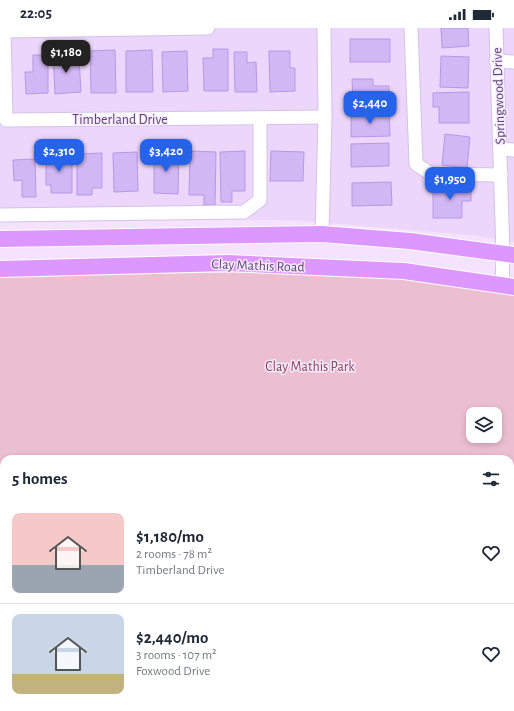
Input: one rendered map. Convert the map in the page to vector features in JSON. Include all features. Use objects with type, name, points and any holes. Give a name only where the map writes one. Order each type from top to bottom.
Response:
[{"type":"main road","name":"Clay Mathis Road","points":[[0,240],[322,234],[410,241],[509,255]]},
{"type":"main road","name":"Clay Mathis Road","points":[[0,269],[228,263],[404,271],[508,286]]},
{"type":"street","points":[[4,29],[208,28]]},
{"type":"street","points":[[322,234],[325,117],[324,28]]},
{"type":"street","points":[[412,28],[416,164],[431,174],[501,175]]},
{"type":"street","name":"Springwood Drive","points":[[496,28],[501,175],[509,255],[508,286]]},
{"type":"street","name":"Timberland Drive","points":[[4,29],[6,120],[325,117]]},
{"type":"street","points":[[496,61],[514,62]]},
{"type":"street","points":[[0,214],[244,212],[260,200],[260,118]]},
{"type":"street","points":[[500,148],[514,150]]},
{"type":"shaded area","points":[[0,28],[514,28],[514,242],[479,236],[306,221],[226,219],[0,219]]},
{"type":"green space","name":"Clay Mathis Park","points":[[265,272],[400,277],[514,292],[514,455],[0,455],[0,276]]},
{"type":"building","points":[[441,28],[468,28],[469,46],[442,48]]},
{"type":"building","points":[[350,39],[390,39],[390,62],[350,62]]},
{"type":"building","points":[[213,49],[228,49],[228,91],[204,91],[203,58],[213,58]]},
{"type":"building","points":[[115,50],[116,93],[91,93],[90,51]]},
{"type":"building","points":[[152,50],[153,92],[126,92],[126,51]]},
{"type":"building","points":[[68,51],[69,59],[79,59],[81,92],[55,94],[53,52]]},
{"type":"building","points":[[187,51],[188,91],[163,92],[162,52]]},
{"type":"building","points":[[269,51],[290,51],[290,68],[295,68],[295,91],[270,92]]},
{"type":"building","points":[[234,52],[247,52],[247,63],[256,62],[257,92],[235,92]]},
{"type":"building","points":[[33,55],[48,55],[48,93],[26,94],[25,72],[33,72]]},
{"type":"building","points":[[441,56],[469,57],[468,88],[440,87]]},
{"type":"building","points":[[352,79],[373,79],[373,86],[389,86],[389,100],[353,101]]},
{"type":"building","points":[[469,92],[469,123],[439,123],[439,107],[433,107],[433,93]]},
{"type":"building","points":[[389,112],[390,136],[351,137],[351,113]]},
{"type":"building","points":[[445,134],[470,137],[467,168],[442,165]]},
{"type":"building","points":[[389,143],[389,166],[351,167],[351,144]]},
{"type":"building","points":[[190,151],[216,152],[215,205],[204,205],[204,195],[189,195]]},
{"type":"building","points":[[245,151],[245,191],[232,191],[232,202],[221,202],[220,152]]},
{"type":"building","points":[[271,151],[304,152],[303,181],[270,181]]},
{"type":"building","points":[[137,152],[138,191],[114,192],[113,153]]},
{"type":"building","points":[[154,152],[179,152],[178,194],[154,193]]},
{"type":"building","points":[[46,153],[72,154],[72,193],[51,193],[51,185],[46,185]]},
{"type":"building","points":[[102,153],[102,188],[92,188],[92,195],[77,195],[77,154]]},
{"type":"building","points":[[35,159],[36,197],[22,197],[22,180],[14,181],[13,160]]},
{"type":"building","points":[[391,182],[392,205],[352,206],[352,183]]},
{"type":"building","points":[[433,187],[471,187],[471,201],[462,201],[462,218],[433,218]]}]
